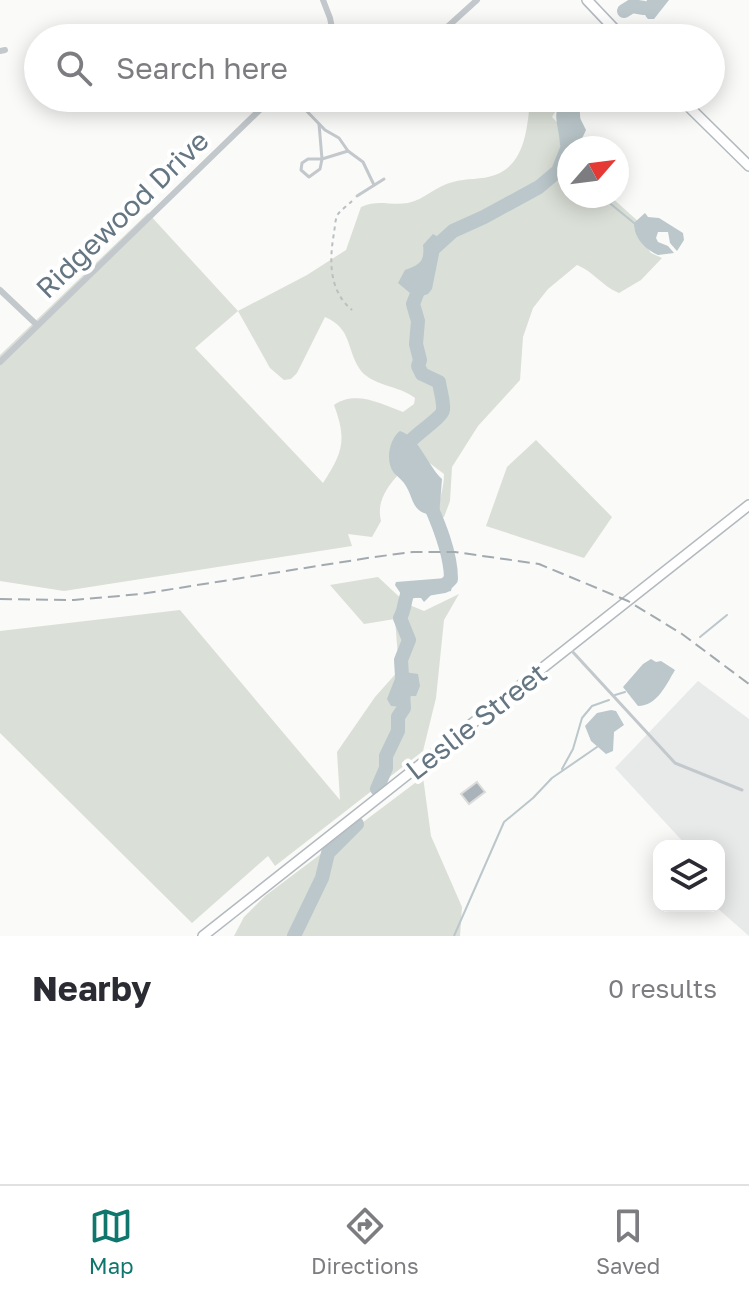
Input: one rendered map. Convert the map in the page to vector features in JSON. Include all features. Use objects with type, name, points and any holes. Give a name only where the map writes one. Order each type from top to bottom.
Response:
[{"type":"street","points":[[323,0],[331,24]]},
{"type":"street","points":[[450,24],[477,0]]},
{"type":"street","points":[[587,0],[610,24]]},
{"type":"street","name":"Ridgewood Drive","points":[[0,290],[37,325],[258,112]]},
{"type":"street","points":[[694,112],[749,166]]},
{"type":"street","points":[[0,362],[37,325]]},
{"type":"street","name":"Leslie Street","points":[[203,936],[749,505]]},
{"type":"lane","points":[[307,112],[363,162],[374,185]]},
{"type":"lane","points":[[319,124],[322,159],[320,169],[309,177],[301,170],[302,163],[308,159],[322,159],[348,151]]},
{"type":"lane","points":[[357,196],[384,179]]},
{"type":"lane","points":[[568,647],[675,763],[742,790]]},
{"type":"path","points":[[352,310],[343,302],[336,288],[332,276],[331,248],[337,216],[357,196]]},
{"type":"shaded area","points":[[647,0],[669,0],[654,19],[648,19],[644,10]]},
{"type":"shaded area","points":[[529,112],[555,112],[552,117],[565,136],[557,136],[557,208],[623,208],[640,223],[634,228],[651,253],[662,258],[641,280],[619,293],[577,265],[548,289],[533,308],[523,337],[520,380],[478,426],[452,467],[450,501],[444,517],[435,518],[444,474],[419,455],[385,492],[381,501],[381,521],[372,537],[348,534],[352,546],[64,591],[0,581],[0,355],[148,213],[238,311],[307,275],[346,250],[361,207],[373,203],[408,203],[447,184],[490,177],[513,163],[523,144]],"holes":[[[238,311],[270,368],[284,380],[291,379],[325,317],[340,327],[364,374],[415,398],[414,404],[403,412],[360,399],[334,405],[341,428],[341,446],[323,483],[195,348]]]},
{"type":"shaded area","points":[[556,112],[578,112],[586,130],[583,136],[559,136]]},
{"type":"shaded area","points":[[645,213],[683,233],[684,240],[677,251],[670,243],[668,232],[658,232],[656,238],[674,253],[658,255],[641,242],[634,223]]},
{"type":"shaded area","points":[[433,234],[442,239],[432,289],[416,298],[398,283],[405,270],[420,262],[423,245]]},
{"type":"shaded area","points":[[400,431],[413,439],[442,479],[439,516],[418,509],[408,489],[391,468],[391,445]]},
{"type":"shaded area","points":[[536,440],[612,517],[584,558],[486,526],[507,467]]},
{"type":"shaded area","points":[[378,577],[407,604],[424,611],[459,594],[444,620],[436,698],[423,751],[275,866],[268,856],[192,923],[0,733],[0,631],[180,610],[340,800],[337,752],[375,697],[399,670],[395,619],[364,624],[330,585]]},
{"type":"shaded area","points":[[446,578],[453,581],[451,591],[431,595],[424,602],[421,598],[403,597],[395,585],[396,582]]},
{"type":"shaded area","points":[[651,659],[675,670],[656,699],[638,706],[623,687]]},
{"type":"shaded area","points":[[404,672],[418,674],[420,686],[416,696],[411,696],[403,707],[391,706],[387,699],[396,676]]},
{"type":"shaded area","points":[[698,681],[749,719],[749,936],[722,912],[725,912],[725,840],[681,840],[615,768]]},
{"type":"shaded area","points":[[616,711],[624,725],[614,732],[613,751],[606,754],[591,741],[585,726],[597,713]]},
{"type":"shaded area","points":[[423,777],[431,836],[462,907],[460,936],[234,936],[244,917],[265,896]]},
{"type":"building","points":[[477,782],[485,792],[469,804],[461,794]]},
{"type":"waterway","points":[[624,11],[632,6],[644,8]]},
{"type":"waterway","points":[[432,250],[453,231],[539,187],[558,171],[574,131],[573,112]]},
{"type":"waterway","points":[[616,208],[634,223]]},
{"type":"waterway","points":[[405,451],[404,448],[443,410],[439,382],[422,374],[418,366],[418,321],[413,304],[422,281]]},
{"type":"waterway","points":[[377,789],[386,768],[386,756],[398,731],[398,717],[404,708],[401,660],[409,640],[400,618],[408,592],[444,586],[451,579],[446,548],[427,498]]},
{"type":"waterway","points":[[700,637],[727,615]]},
{"type":"waterway","points":[[615,695],[625,692]]},
{"type":"waterway","points":[[562,769],[573,749],[582,718],[592,706],[609,700]]},
{"type":"waterway","points":[[454,936],[504,822],[552,778],[597,747]]},
{"type":"waterway","points":[[294,936],[322,878],[328,853],[357,824]]},
{"type":"railway","points":[[0,599],[74,600],[141,594],[374,557],[413,552],[455,552],[539,564],[628,601],[682,634],[749,684]]}]
